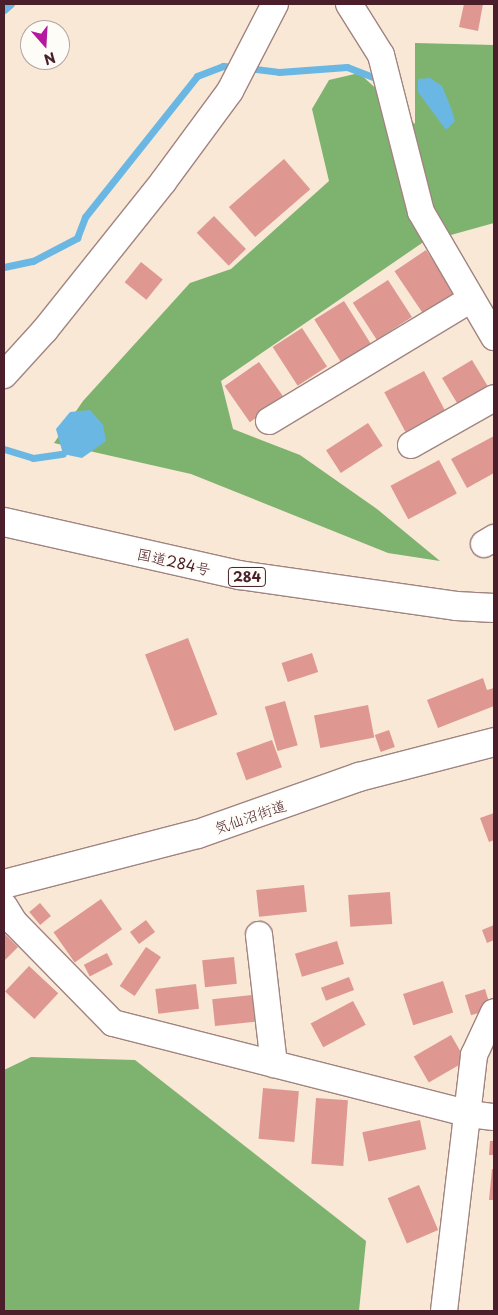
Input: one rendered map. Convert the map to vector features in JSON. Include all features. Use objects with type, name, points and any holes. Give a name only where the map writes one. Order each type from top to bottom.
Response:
[{"type":"main road","name":"国道284号","points":[[4,522],[239,575],[456,606],[494,608]]},
{"type":"main road","name":"気仙沼街道","points":[[4,884],[198,834],[358,777],[494,742]]},
{"type":"street","points":[[4,375],[45,330],[163,182],[230,91],[275,4]]},
{"type":"street","points":[[349,4],[381,55],[420,212],[471,299],[493,331]]},
{"type":"street","points":[[269,421],[471,299]]},
{"type":"street","points":[[411,445],[494,398]]},
{"type":"street","points":[[4,906],[14,922],[113,1024],[469,1114],[494,1117]]},
{"type":"street","points":[[259,935],[274,1064]]},
{"type":"street","points":[[444,1311],[469,1114],[474,1055],[494,1012]]},
{"type":"green space","points":[[415,43],[494,45],[494,223],[422,243],[221,381],[233,429],[300,455],[377,509],[440,561],[388,553],[191,474],[54,443],[83,401],[190,283],[231,269],[329,181],[312,109],[329,80],[359,73],[415,124]]},
{"type":"green space","points":[[31,1057],[135,1060],[366,1241],[359,1311],[4,1311],[4,1070]]},
{"type":"water","points":[[430,78],[442,86],[455,121],[446,130],[418,92],[418,79]]},
{"type":"water","points":[[90,410],[103,425],[106,441],[82,458],[63,454],[56,429],[70,412]]},
{"type":"building","points":[[464,4],[483,4],[478,31],[459,27]]},
{"type":"building","points":[[284,159],[310,189],[255,237],[229,207]]},
{"type":"building","points":[[214,216],[246,249],[229,266],[197,233]]},
{"type":"building","points":[[426,250],[456,295],[425,316],[394,271]]},
{"type":"building","points":[[141,262],[163,280],[146,300],[125,282]]},
{"type":"building","points":[[388,280],[412,317],[377,340],[353,303]]},
{"type":"building","points":[[344,301],[371,344],[341,363],[314,320]]},
{"type":"building","points":[[302,328],[327,367],[298,386],[273,347]]},
{"type":"building","points":[[472,360],[489,388],[459,406],[442,378]]},
{"type":"building","points":[[259,362],[284,398],[250,422],[225,386]]},
{"type":"building","points":[[424,371],[445,411],[405,432],[384,392]]},
{"type":"building","points":[[368,423],[383,446],[341,473],[326,450]]},
{"type":"building","points":[[494,436],[494,473],[467,488],[451,459]]},
{"type":"building","points":[[439,460],[457,494],[408,519],[390,486]]},
{"type":"building","points":[[188,638],[217,715],[174,731],[145,654]]},
{"type":"building","points":[[312,653],[318,672],[288,682],[282,663]]},
{"type":"building","points":[[483,678],[487,690],[494,688],[494,706],[438,728],[427,700]]},
{"type":"building","points":[[285,701],[298,745],[277,751],[265,707]]},
{"type":"building","points":[[368,705],[374,737],[320,748],[314,715]]},
{"type":"building","points":[[389,730],[395,747],[381,752],[375,735]]},
{"type":"building","points":[[272,740],[282,767],[246,780],[236,753]]},
{"type":"building","points":[[494,813],[494,840],[489,842],[480,818]]},
{"type":"building","points":[[304,885],[307,912],[259,917],[256,890]]},
{"type":"building","points":[[390,892],[392,924],[350,927],[348,895]]},
{"type":"building","points":[[101,899],[122,929],[75,963],[53,932]]},
{"type":"building","points":[[40,903],[51,916],[40,925],[29,912]]},
{"type":"building","points":[[146,920],[155,932],[139,944],[130,932]]},
{"type":"building","points":[[494,925],[494,940],[487,943],[482,930]]},
{"type":"building","points":[[4,933],[18,947],[4,961]]},
{"type":"building","points":[[337,941],[344,964],[302,977],[295,954]]},
{"type":"building","points":[[146,947],[161,957],[135,996],[120,986]]},
{"type":"building","points":[[107,953],[113,965],[90,976],[84,965]]},
{"type":"building","points":[[234,957],[237,984],[205,987],[202,960]]},
{"type":"building","points":[[29,966],[58,993],[34,1019],[5,992]]},
{"type":"building","points":[[349,977],[354,990],[326,1001],[321,988]]},
{"type":"building","points":[[443,981],[453,1012],[413,1025],[403,994]]},
{"type":"building","points":[[196,984],[199,1009],[158,1014],[155,989]]},
{"type":"building","points":[[485,989],[491,1009],[471,1015],[465,995]]},
{"type":"building","points":[[252,995],[255,1022],[215,1026],[212,999]]},
{"type":"building","points":[[353,1001],[366,1025],[323,1047],[311,1024]]},
{"type":"building","points":[[451,1035],[466,1061],[429,1082],[414,1056]]},
{"type":"building","points":[[263,1088],[299,1091],[294,1142],[259,1139]]},
{"type":"building","points":[[316,1098],[348,1100],[343,1166],[311,1164]]},
{"type":"building","points":[[420,1120],[426,1149],[369,1162],[362,1132]]},
{"type":"building","points":[[490,1141],[494,1141],[494,1155],[489,1155]]},
{"type":"building","points":[[492,1169],[494,1169],[494,1200],[489,1200]]},
{"type":"building","points":[[419,1185],[438,1230],[407,1243],[388,1198]]},
{"type":"waterway","points":[[4,10],[11,4]]},
{"type":"waterway","points":[[4,267],[33,261],[77,238],[85,217],[197,76],[223,66],[236,67]]},
{"type":"waterway","points":[[247,68],[279,72],[347,67],[381,80]]},
{"type":"waterway","points":[[4,449],[33,458],[63,454]]}]
